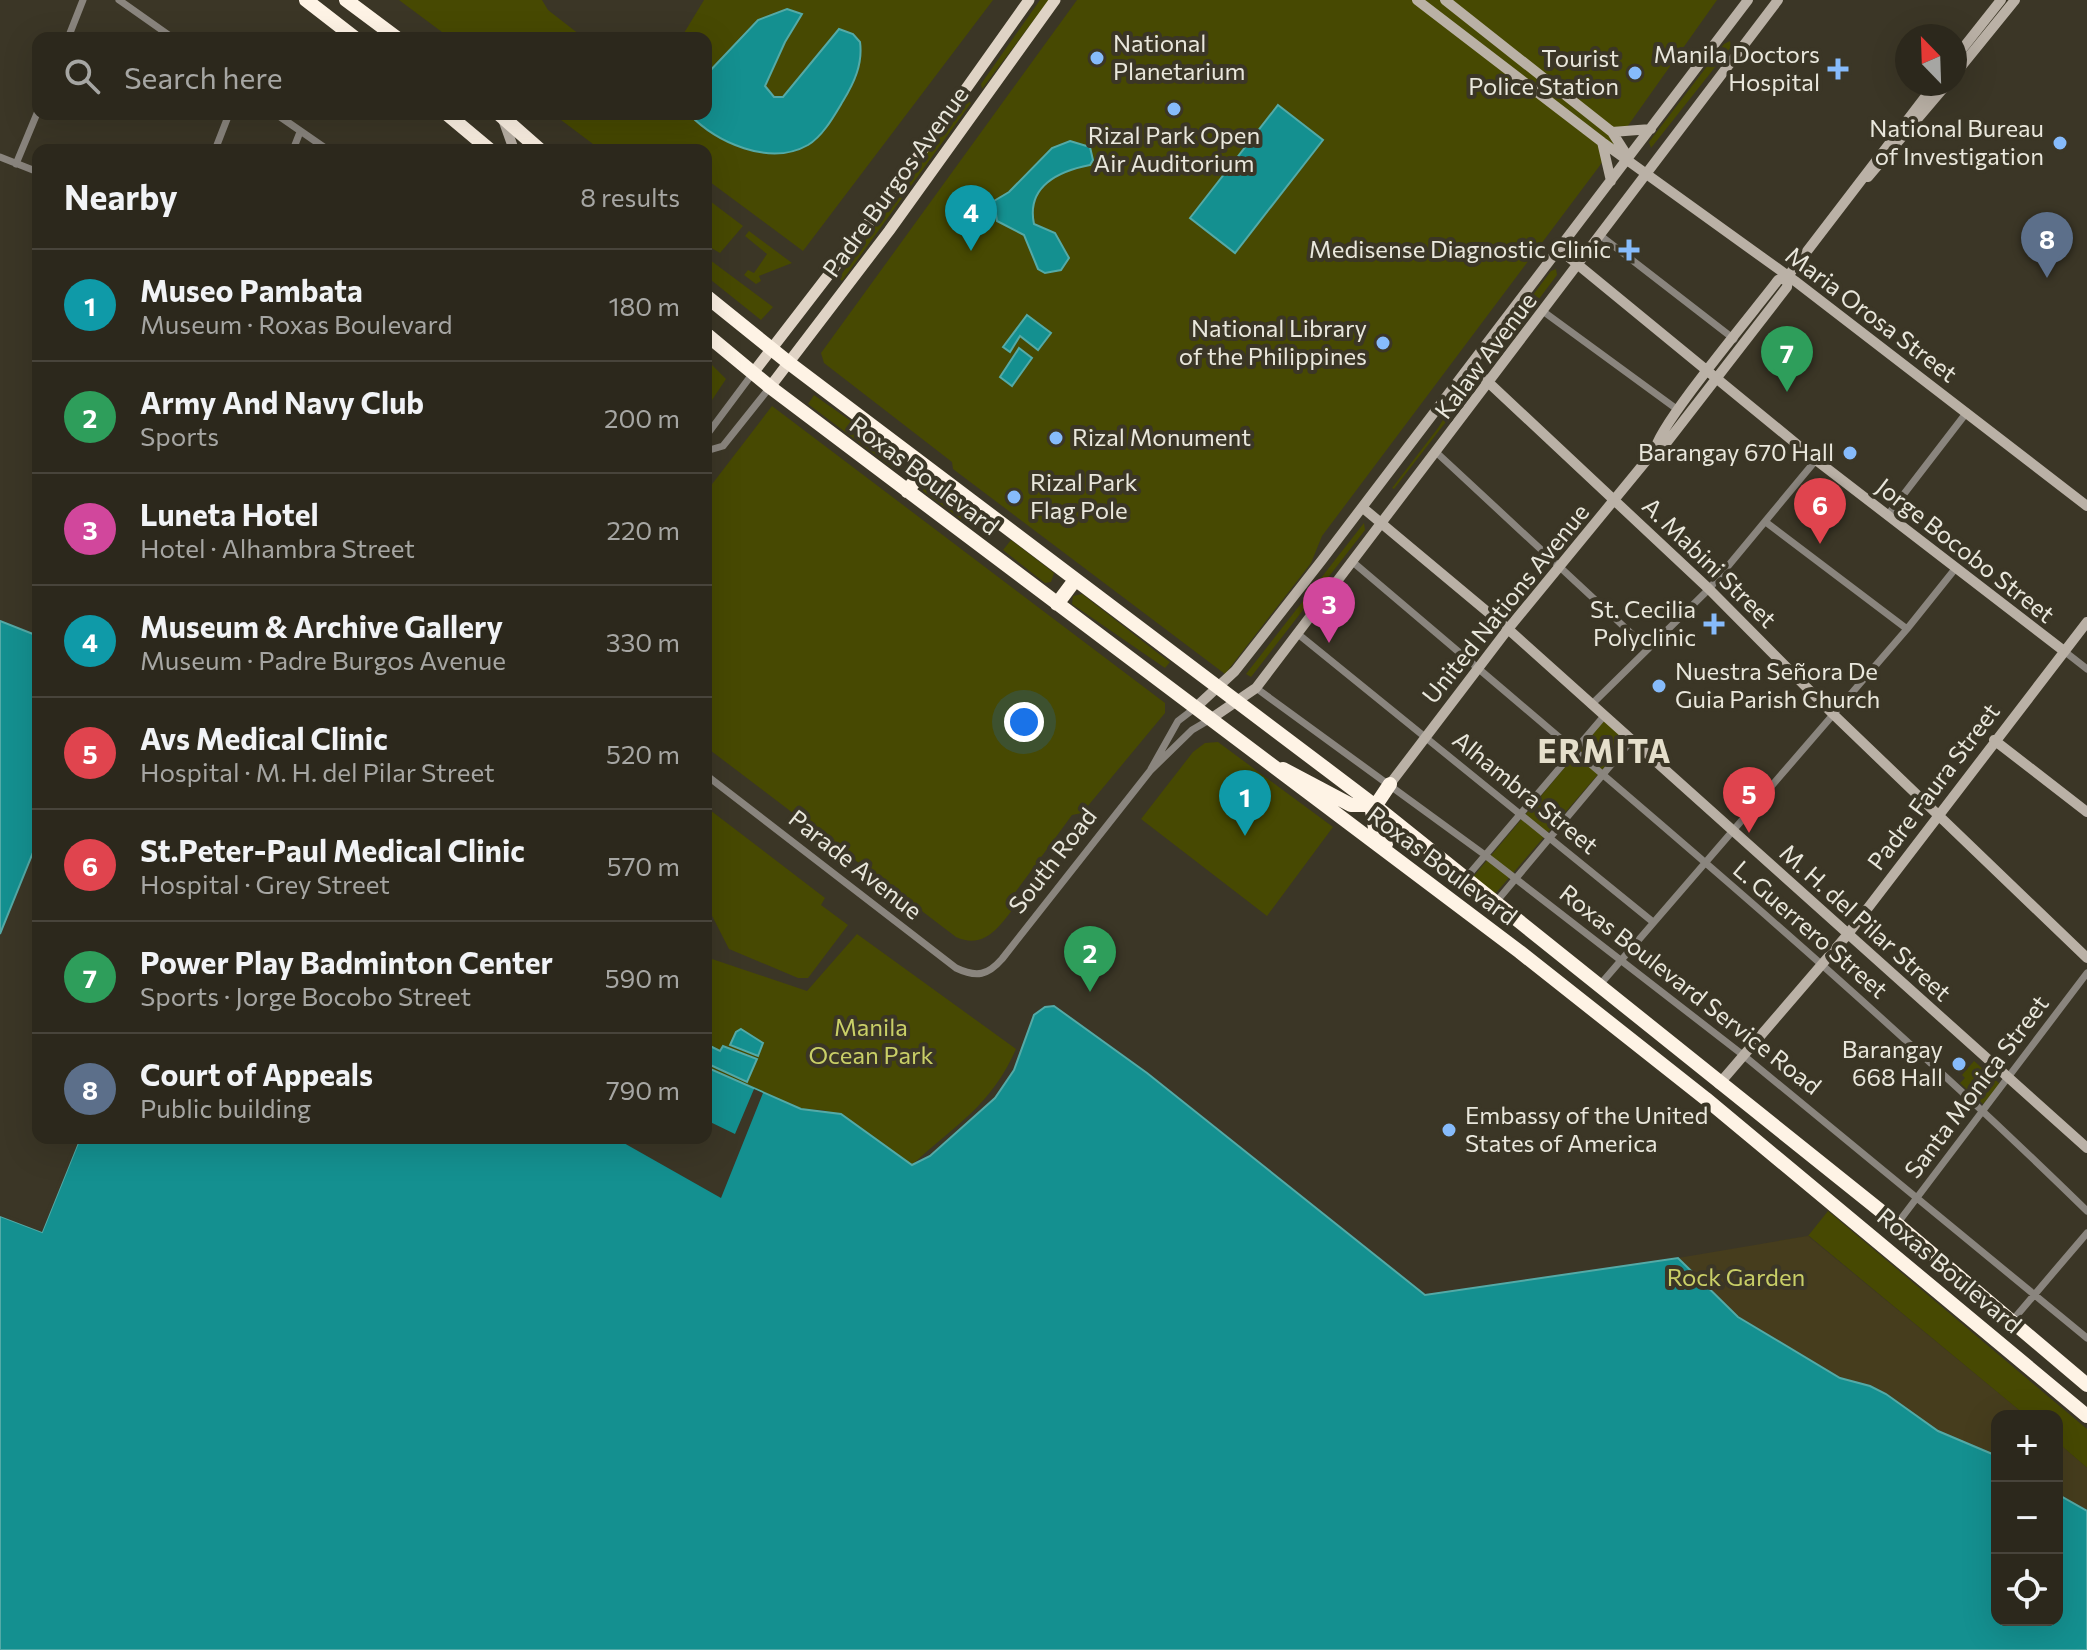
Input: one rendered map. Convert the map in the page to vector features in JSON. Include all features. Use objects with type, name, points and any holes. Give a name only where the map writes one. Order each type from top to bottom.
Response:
[{"type":"highway","points":[[306,0],[347,32]]},
{"type":"highway","points":[[346,0],[389,32]]},
{"type":"highway","points":[[454,120],[483,144]]},
{"type":"highway","points":[[506,120],[533,144]]},
{"type":"highway","name":"Roxas Boulevard","points":[[712,301],[789,363],[1374,805],[1897,1224],[2087,1385]]},
{"type":"highway","name":"Roxas Boulevard","points":[[712,339],[770,387],[1257,757],[1396,857],[1706,1099],[2087,1416]]},
{"type":"highway","points":[[907,491],[926,467]]},
{"type":"highway","points":[[1057,604],[1075,580]]},
{"type":"highway","points":[[1257,757],[1351,805],[1374,805]]},
{"type":"highway","points":[[1390,784],[1374,805],[1375,828],[1396,857]]},
{"type":"main road","name":"Padre Burgos Avenue","points":[[753,373],[1029,0]]},
{"type":"main road","name":"Padre Burgos Avenue","points":[[770,387],[846,289],[1055,0]]},
{"type":"main road","points":[[967,87],[984,99]]},
{"type":"main road","points":[[827,276],[846,289]]},
{"type":"street","points":[[70,32],[83,0]]},
{"type":"street","points":[[119,0],[164,32]]},
{"type":"street","name":"Maria Orosa Street","points":[[1417,0],[1602,142],[1788,276],[2087,506]]},
{"type":"street","name":"Maria Orosa Street","points":[[1445,0],[1612,132],[1621,141],[1628,159]]},
{"type":"street","name":"Kalaw Avenue","points":[[1195,708],[1219,689],[1363,508],[1748,0]]},
{"type":"street","name":"Kalaw Avenue","points":[[1209,720],[1256,688],[1384,524],[1778,0]]},
{"type":"street","points":[[1967,43],[2001,0]]},
{"type":"street","points":[[1967,59],[2015,0]]},
{"type":"street","name":"United Nations Avenue","points":[[1883,156],[1926,96]]},
{"type":"street","name":"United Nations Avenue","points":[[1390,784],[1508,629],[1655,450],[1664,446],[1765,307],[1778,280],[1788,276],[1883,156],[1936,96]]},
{"type":"street","points":[[16,164],[34,120]]},
{"type":"street","points":[[217,144],[227,120]]},
{"type":"street","points":[[284,120],[319,144]]},
{"type":"street","points":[[502,120],[512,144]]},
{"type":"street","points":[[1612,132],[1651,129]]},
{"type":"street","points":[[295,144],[300,132]]},
{"type":"street","points":[[1602,142],[1611,181]]},
{"type":"street","points":[[0,157],[32,170]]},
{"type":"street","points":[[1601,236],[1734,339]]},
{"type":"street","name":"Jorge Bocobo Street","points":[[1560,250],[1816,460],[2087,669]]},
{"type":"street","name":"United Nations Avenue","points":[[1655,450],[1656,440],[1678,410],[1712,376],[1734,339],[1765,307]]},
{"type":"street","points":[[1544,312],[1678,410]]},
{"type":"street","name":"A. Mabini Street","points":[[1472,367],[1709,589],[1834,715],[2087,958]]},
{"type":"street","points":[[712,428],[753,373]]},
{"type":"street","points":[[712,449],[723,446],[770,387]]},
{"type":"street","points":[[1887,516],[1967,412]]},
{"type":"street","points":[[1437,453],[1648,649]]},
{"type":"street","points":[[1591,705],[1709,589],[1767,523],[1816,460]]},
{"type":"street","name":"M. H. del Pilar Street","points":[[1363,508],[1508,629],[2087,1148]]},
{"type":"street","points":[[1767,523],[1907,629]]},
{"type":"street","name":"L. Guerrero Street","points":[[1354,563],[1604,774],[1985,1112],[2087,1211]]},
{"type":"street","points":[[1598,987],[1834,715],[1955,569]]},
{"type":"street","name":"Padre Faura Street","points":[[1719,1084],[1848,934],[1936,814],[2087,622]]},
{"type":"street","name":"Alhambra Street","points":[[1298,634],[1653,922]]},
{"type":"street","name":"Roxas Boulevard Service Road","points":[[1256,688],[1485,855],[1743,1055],[1919,1196],[2087,1338]]},
{"type":"street","name":"South Road","points":[[1150,771],[1158,750],[1178,721],[1195,708]]},
{"type":"street","points":[[1464,880],[1604,716]]},
{"type":"street","name":"South Road","points":[[985,974],[1002,959],[1150,771],[1192,730],[1209,720]]},
{"type":"street","points":[[1994,740],[2087,812]]},
{"type":"street","points":[[1494,904],[1631,741]]},
{"type":"street","name":"Parade Avenue","points":[[712,780],[956,968],[967,973],[985,974]]},
{"type":"street","name":"Santa Monica Street","points":[[1897,1224],[2010,1079],[2087,973]]},
{"type":"street","points":[[2012,1321],[2087,1233]]},
{"type":"green space","points":[[399,0],[542,0],[548,10],[576,32],[442,32]]},
{"type":"green space","points":[[704,0],[993,0],[803,251],[712,183],[712,144],[593,144],[561,120],[712,120],[712,32],[685,32]]},
{"type":"green space","points":[[1040,0],[1049,0],[982,89],[981,84]]},
{"type":"green space","points":[[1077,0],[1717,0],[1598,168],[1322,536],[1311,563],[1225,674],[953,469],[952,462],[824,363],[821,353]]},
{"type":"green space","points":[[1730,41],[1731,47],[1651,148],[1649,142],[1724,44]]},
{"type":"green space","points":[[965,98],[971,103],[842,281],[839,278]]},
{"type":"green space","points":[[712,203],[743,226],[720,253],[712,248]]},
{"type":"green space","points":[[749,231],[792,263],[759,276],[761,281],[756,284],[744,275],[748,270],[754,273],[767,254],[745,236]]},
{"type":"green space","points":[[712,261],[773,307],[761,320],[712,281]]},
{"type":"green space","points":[[1556,269],[1557,275],[1492,361],[1486,357],[1551,271]]},
{"type":"green space","points":[[712,365],[726,379],[712,400]]},
{"type":"green space","points":[[1463,387],[1469,392],[1392,488],[1438,428]]},
{"type":"green space","points":[[814,395],[903,458],[904,463],[893,468],[808,404]]},
{"type":"green space","points":[[772,406],[1165,703],[1165,713],[1082,813],[1072,815],[1014,894],[1018,902],[985,938],[967,940],[956,937],[712,752],[712,484]]},
{"type":"green space","points":[[926,481],[931,481],[973,512],[965,522],[923,491]]},
{"type":"green space","points":[[1364,523],[1365,530],[1251,677],[1246,674]]},
{"type":"green space","points":[[1011,540],[1054,573],[1051,582],[1045,583],[1003,550]]},
{"type":"green space","points":[[1082,594],[1170,662],[1165,668],[1072,604],[1073,596]]},
{"type":"green space","points":[[1608,716],[1631,736],[1495,894],[1473,877]]},
{"type":"green space","points":[[1218,742],[1333,827],[1267,916],[1141,819],[1193,752],[1205,743]]},
{"type":"green space","points":[[712,812],[825,898],[821,905],[848,925],[808,978],[798,978],[729,949],[712,916]]},
{"type":"green space","name":"Manila Ocean Park","points":[[857,934],[1016,1049],[995,1086],[983,1100],[912,1165],[824,1110],[801,1109],[712,1136],[712,959],[807,991]]},
{"type":"green space","points":[[1974,1061],[2000,1084],[1983,1104],[1960,1083],[1965,1078],[1962,1075]]},
{"type":"green space","points":[[1828,1211],[2087,1429],[2087,1468],[2063,1447],[2063,1410],[2019,1410],[1809,1236],[1678,1258],[1808,1236]]},
{"type":"sand","points":[[1808,1236],[2019,1410],[1991,1410],[1991,1453],[1938,1431],[1886,1394],[1840,1378],[1738,1317],[1678,1258]]},
{"type":"sand","points":[[2063,1447],[2087,1468],[2087,1511],[2063,1497]]},
{"type":"water","points":[[787,9],[802,14],[765,86],[774,97],[783,97],[839,29],[853,34],[860,42],[857,73],[832,119],[819,136],[793,151],[760,152],[744,148],[714,134],[696,120],[712,120],[712,69],[758,20]]},
{"type":"water","points":[[1278,105],[1323,140],[1235,253],[1190,218]]},
{"type":"water","points":[[1070,141],[1090,147],[1093,160],[1090,165],[1067,171],[1047,182],[1035,200],[1034,224],[1055,233],[1069,258],[1061,270],[1045,273],[1038,269],[1024,235],[997,221],[994,201],[1009,192],[1052,148]]},
{"type":"water","points":[[1027,315],[1051,333],[1038,350],[1020,336],[1010,352],[1003,347]]},
{"type":"water","points":[[1019,348],[1032,358],[1012,386],[1000,377]]},
{"type":"water","points":[[0,621],[32,634],[32,855],[0,934]]},
{"type":"water","points":[[1054,1006],[1147,1073],[1425,1295],[1678,1258],[1738,1317],[1840,1378],[1886,1394],[1938,1431],[1991,1453],[1991,1626],[2063,1626],[2063,1497],[2087,1511],[2087,1650],[0,1650],[0,1216],[42,1232],[78,1144],[712,1144],[712,1070],[801,1109],[841,1114],[912,1165],[930,1156],[995,1098],[1014,1070],[1034,1015],[1045,1007]]},
{"type":"water","points":[[741,1029],[763,1043],[758,1056],[730,1045],[736,1032]]},
{"type":"water","points":[[723,1046],[757,1059],[747,1082],[712,1066],[712,1047],[720,1051]]},
{"type":"pier","points":[[754,1089],[763,1093],[721,1198],[626,1144],[712,1144],[712,1123],[735,1134]]},
{"type":"pier","points":[[74,1144],[78,1144],[42,1232],[0,1216],[0,1212],[40,1227]]},
{"type":"place","name":"National Planetarium","points":[[1097,58]]},
{"type":"place","name":"Manila Doctors Hospital","points":[[1838,69]]},
{"type":"place","name":"Tourist Police Station","points":[[1635,73]]},
{"type":"place","name":"Rizal Park Open Air Auditorium","points":[[1174,109]]},
{"type":"place","name":"National Bureau of Investigation","points":[[2060,143]]},
{"type":"place","name":"Medisense Diagnostic Clinic","points":[[1629,250]]},
{"type":"place","name":"Museum & Archive Gallery","points":[[971,251]]},
{"type":"place","name":"Court of Appeals","points":[[2047,278]]},
{"type":"place","name":"National Library of the Philippines","points":[[1383,343]]},
{"type":"place","name":"Power Play Badminton Center","points":[[1787,392]]},
{"type":"place","name":"Rizal Monument","points":[[1056,438]]},
{"type":"place","name":"Barangay 670 Hall","points":[[1850,453]]},
{"type":"place","name":"Rizal Park Flag Pole","points":[[1014,497]]},
{"type":"place","name":"St.Peter-Paul Medical Clinic","points":[[1820,544]]},
{"type":"place","name":"St. Cecilia Polyclinic","points":[[1714,624]]},
{"type":"place","name":"Luneta Hotel","points":[[1329,643]]},
{"type":"place","name":"Nuestra Señora De Guia Parish Church","points":[[1659,686]]},
{"type":"place","name":"Avs Medical Clinic","points":[[1749,833]]},
{"type":"place","name":"Museo Pambata","points":[[1245,836]]},
{"type":"place","name":"Army And Navy Club","points":[[1090,992]]},
{"type":"place","name":"Barangay 668 Hall","points":[[1959,1064]]},
{"type":"place","name":"Embassy of the United States of America","points":[[1449,1130]]},
{"type":"district","name":"ERMITA","points":[[1605,752]]},
{"type":"park label","name":"Rock Garden","points":[[1736,1278]]}]
